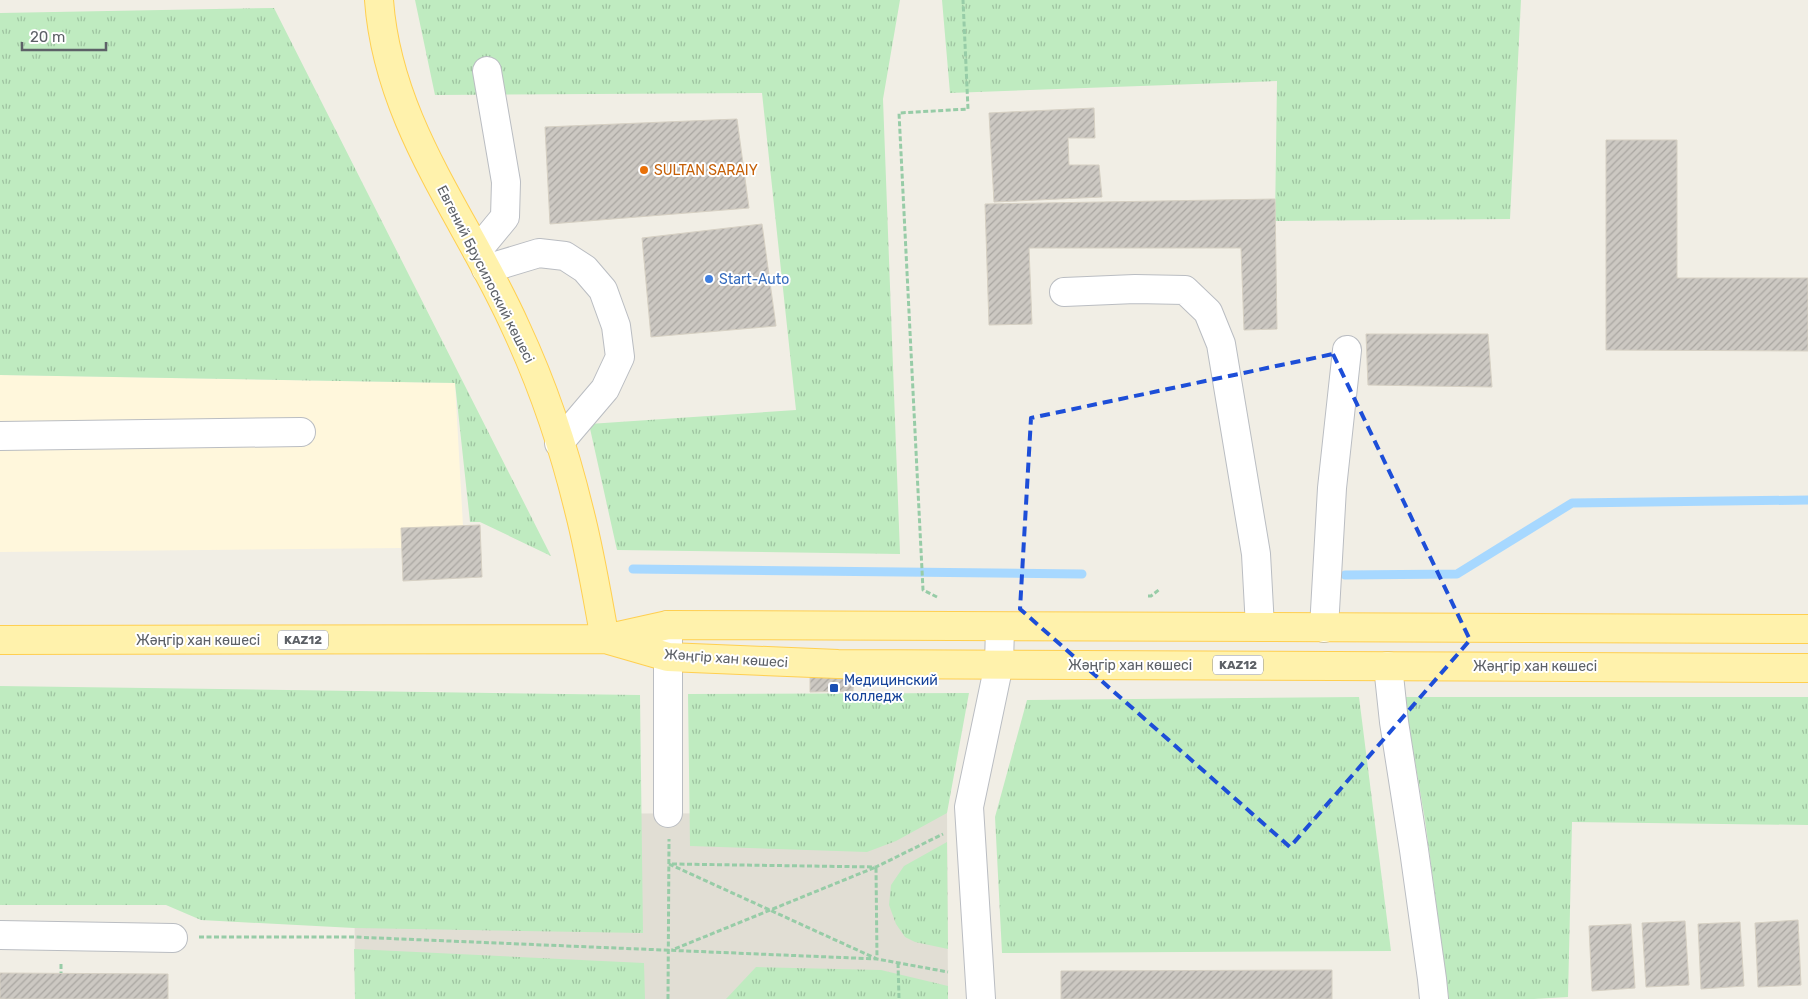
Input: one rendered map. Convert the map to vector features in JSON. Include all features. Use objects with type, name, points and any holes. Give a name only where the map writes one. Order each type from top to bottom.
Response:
[{"type":"main road","name":"Евгений Брусилоский көшесі","points":[[380,0],[389,59],[402,104],[420,146],[515,326],[538,379],[580,510],[605,639]]},
{"type":"main road","name":"Жәңгір хан көшесі","points":[[0,640],[605,639],[668,625],[1808,629]]},
{"type":"main road","name":"Жәңгір хан көшесі","points":[[605,639],[668,657],[838,664],[1808,668]]},
{"type":"street","points":[[481,260],[505,216],[506,182],[487,71]]},
{"type":"street","points":[[481,260],[539,252],[565,256],[585,269],[603,290],[616,326],[620,357],[605,389],[559,443]]},
{"type":"street","points":[[1064,292],[1135,289],[1185,290],[1208,312],[1220,344],[1256,554],[1260,628]]},
{"type":"street","points":[[1324,628],[1332,488],[1347,350]]},
{"type":"street","points":[[0,436],[301,432]]},
{"type":"street","points":[[668,625],[668,813]]},
{"type":"street","points":[[982,999],[969,807],[999,664],[1000,627]]},
{"type":"street","points":[[1388,666],[1394,722],[1414,850],[1434,999]]},
{"type":"street","points":[[0,935],[173,938]]},
{"type":"path","points":[[939,598],[923,590],[899,112],[968,110],[963,0]]},
{"type":"path","points":[[668,813],[668,999]]},
{"type":"path","points":[[669,951],[876,867],[970,821]]},
{"type":"path","points":[[669,864],[876,867]]},
{"type":"path","points":[[669,864],[877,959]]},
{"type":"path","points":[[876,867],[877,959]]},
{"type":"path","points":[[173,938],[354,937],[877,959],[948,972]]},
{"type":"path","points":[[898,963],[898,999]]},
{"type":"highlighted area","points":[[1333,354],[1470,640],[1290,847],[1020,609],[1031,418]]},
{"type":"shaded area","points":[[0,375],[455,383],[463,526],[401,528],[402,548],[0,552]]},
{"type":"shaded area","points":[[947,813],[948,999],[355,999],[354,814]]},
{"type":"green space","points":[[415,0],[900,0],[883,99],[900,554],[617,550],[589,424],[796,410],[762,93],[435,95]]},
{"type":"green space","points":[[942,0],[1521,0],[1510,219],[1275,221],[1277,81],[950,93]]},
{"type":"green space","points":[[274,8],[551,556],[480,522],[470,522],[455,383],[0,375],[0,13]]},
{"type":"green space","points":[[0,686],[640,695],[643,933],[354,928],[201,920],[166,905],[0,905]]},
{"type":"green space","points":[[969,693],[947,813],[896,841],[867,852],[690,846],[688,694]]},
{"type":"green space","points":[[1359,697],[1391,951],[1002,953],[995,817],[1027,700]]},
{"type":"green space","points":[[1404,697],[1808,697],[1808,825],[1572,822],[1568,997],[1449,999],[1425,820]]},
{"type":"green space","points":[[947,842],[948,949],[915,942],[905,937],[896,924],[889,905],[891,885],[904,866]]},
{"type":"green space","points":[[354,949],[644,963],[645,999],[355,999]]},
{"type":"green space","points":[[756,967],[881,970],[948,986],[948,999],[726,999]]},
{"type":"building","points":[[1094,108],[1095,138],[1068,138],[1069,165],[1099,165],[1102,197],[994,202],[989,113]]},
{"type":"building","points":[[737,119],[749,208],[550,224],[545,127]]},
{"type":"building","points":[[1606,140],[1677,140],[1677,278],[1808,278],[1808,351],[1606,350]]},
{"type":"building","points":[[1275,199],[1277,329],[1244,330],[1241,248],[1029,248],[1032,324],[989,325],[985,204]]},
{"type":"building","points":[[762,224],[776,326],[651,337],[642,238]]},
{"type":"building","points":[[1366,334],[1488,334],[1492,387],[1368,385]]},
{"type":"building","points":[[480,525],[482,577],[403,581],[401,528]]},
{"type":"building","points":[[810,676],[854,676],[853,691],[810,692]]},
{"type":"building","points":[[1798,920],[1801,985],[1758,987],[1755,923]]},
{"type":"building","points":[[1685,921],[1689,985],[1646,987],[1642,923]]},
{"type":"building","points":[[1740,922],[1744,986],[1701,989],[1698,924]]},
{"type":"building","points":[[1631,924],[1635,988],[1592,991],[1589,926]]},
{"type":"building","points":[[1332,970],[1332,999],[1061,999],[1061,971]]},
{"type":"building","points":[[0,973],[168,974],[168,999],[0,999]]},
{"type":"waterway","points":[[1345,575],[1457,574],[1572,503],[1808,500]]},
{"type":"waterway","points":[[633,569],[1082,574]]},
{"type":"place","name":"SULTAN SARAIY","points":[[644,170]]},
{"type":"place","name":"Start-Auto","points":[[709,279]]},
{"type":"place","name":"Медицинский колледж","points":[[834,688]]}]
